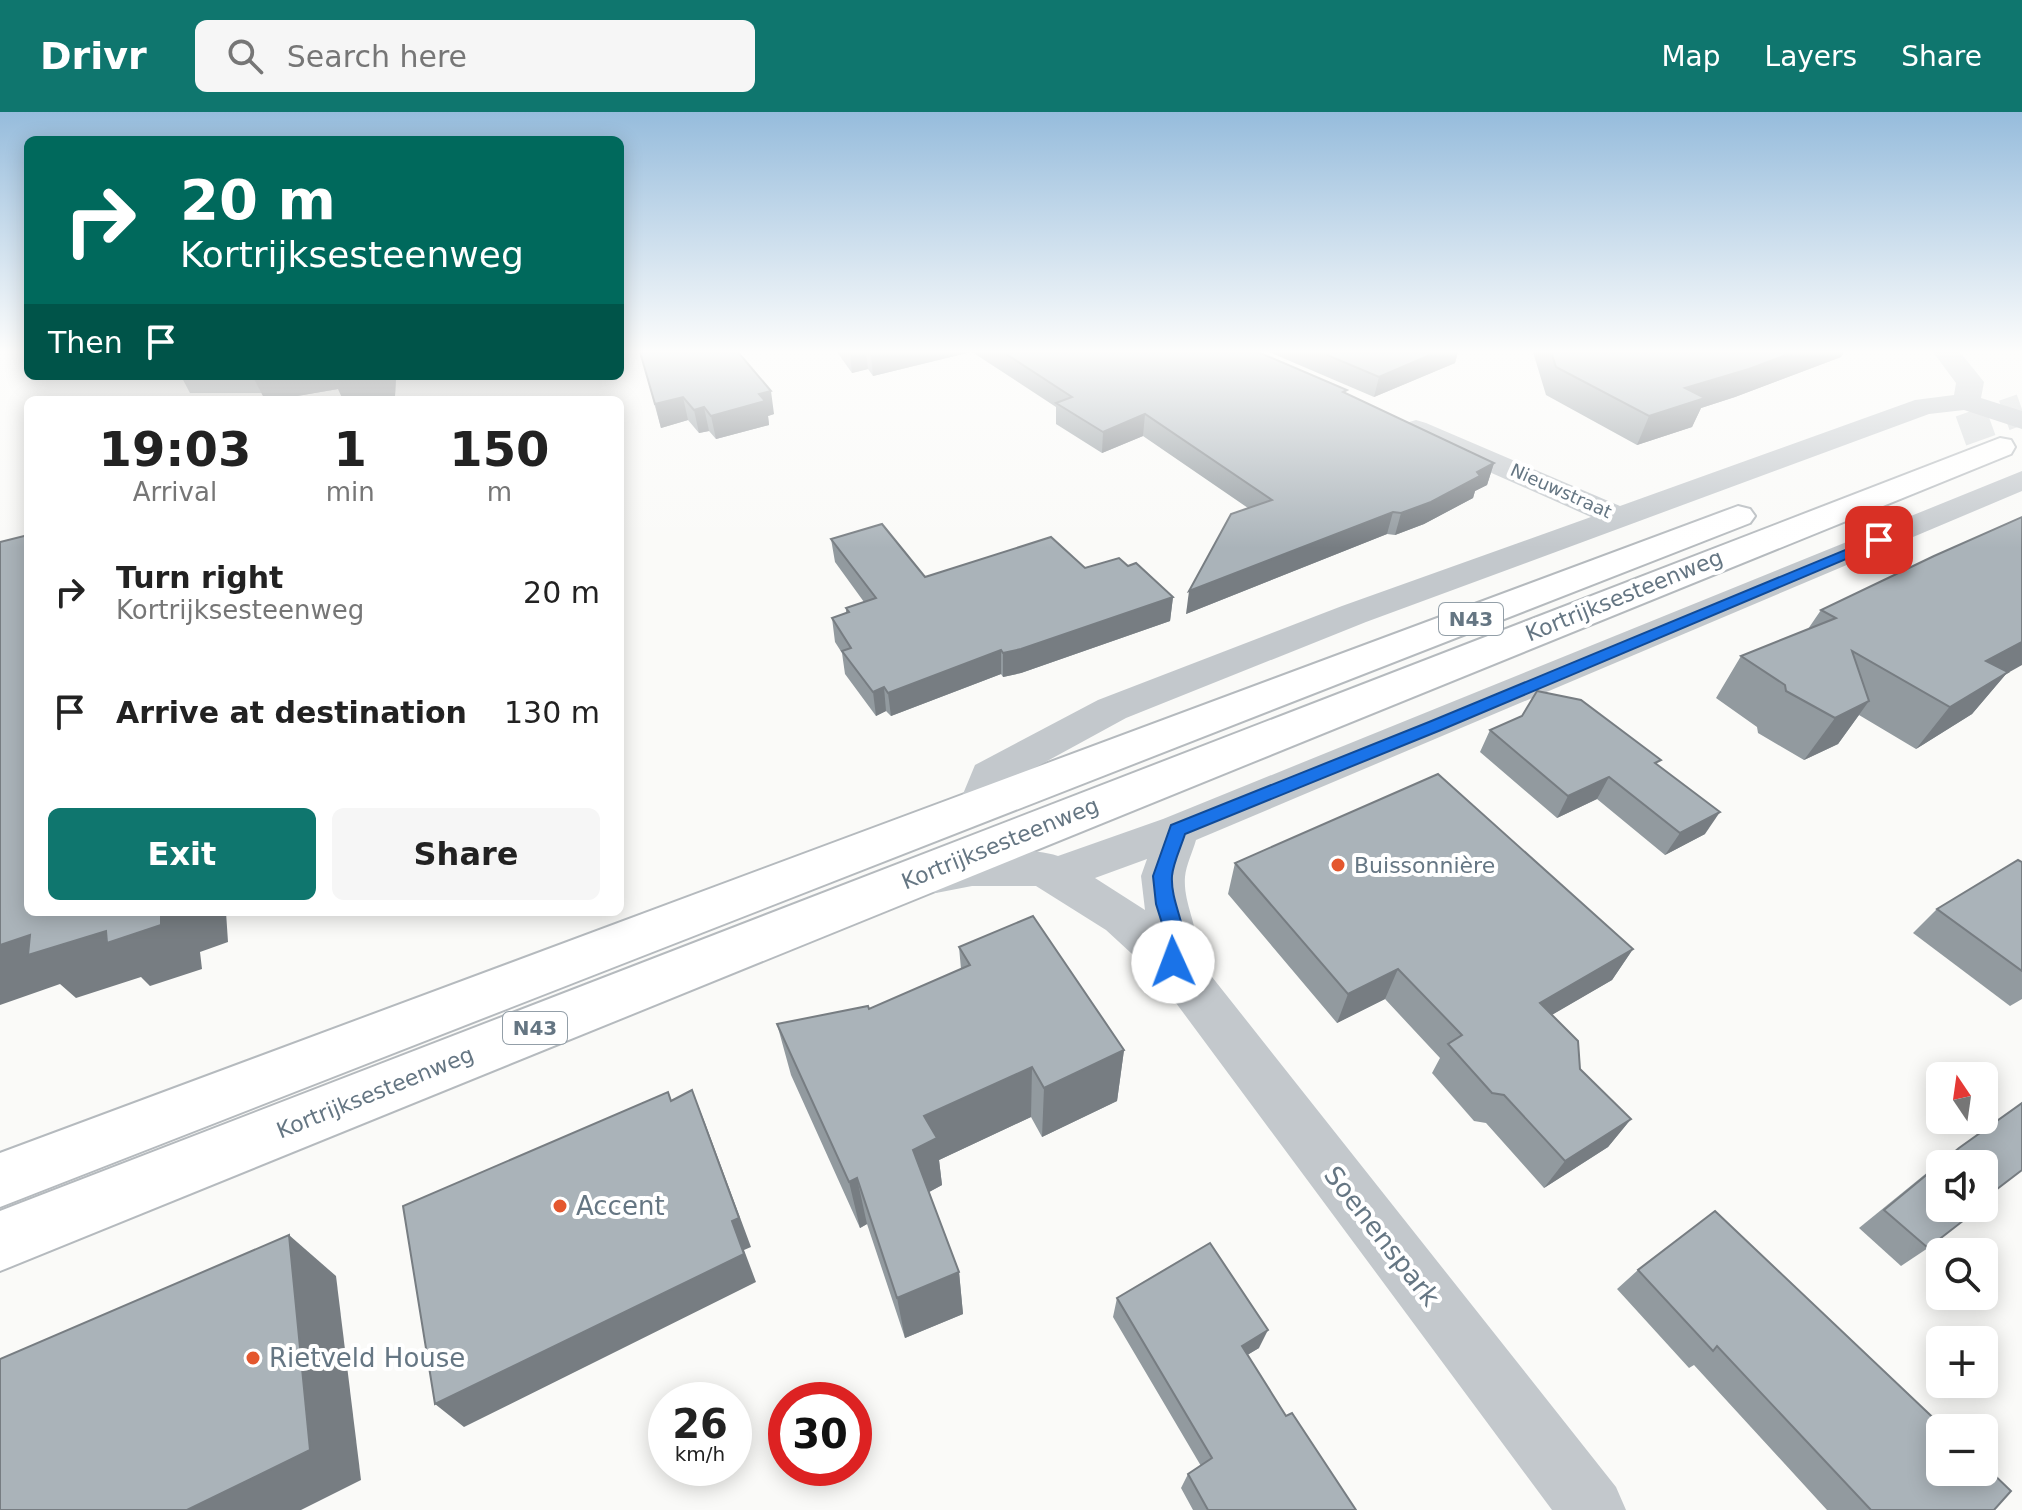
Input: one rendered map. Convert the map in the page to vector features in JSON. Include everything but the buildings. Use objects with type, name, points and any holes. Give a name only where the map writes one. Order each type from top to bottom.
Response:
[{"type":"main road","name":"Kortrijksesteenweg","points":[[0,1180],[984,790],[1963,417]]},
{"type":"main road","name":"Kortrijksesteenweg","points":[[0,1241],[900,883],[2011,434]]},
{"type":"street","name":"Kortrijksesteenweg","points":[[984,790],[1112,709],[1354,614],[1894,417]]},
{"type":"street","name":"Kortrijksesteenweg","points":[[1965,417],[2011,434]]},
{"type":"street","name":"Nieuwstraat","points":[[1395,420],[1621,518]]},
{"type":"street","points":[[1055,875],[1178,830],[1435,726],[2022,480]]},
{"type":"street","points":[[1173,962],[1176,936],[1166,904],[1163,876],[1178,830]]},
{"type":"street","name":"Soenenspark","points":[[900,883],[972,869],[1044,869],[1122,917],[1173,962],[1593,1510]]},
{"type":"tunnel","points":[[1961,431],[1999,417]]},
{"type":"place","name":"Buissonnière","points":[[1338,865]]},
{"type":"place","name":"Accent","points":[[560,1206]]},
{"type":"place","name":"Rietveld House","points":[[253,1358]]},
{"type":"route","points":[[1173,962],[1176,936],[1166,904],[1163,876],[1178,830],[1879,540]]}]
